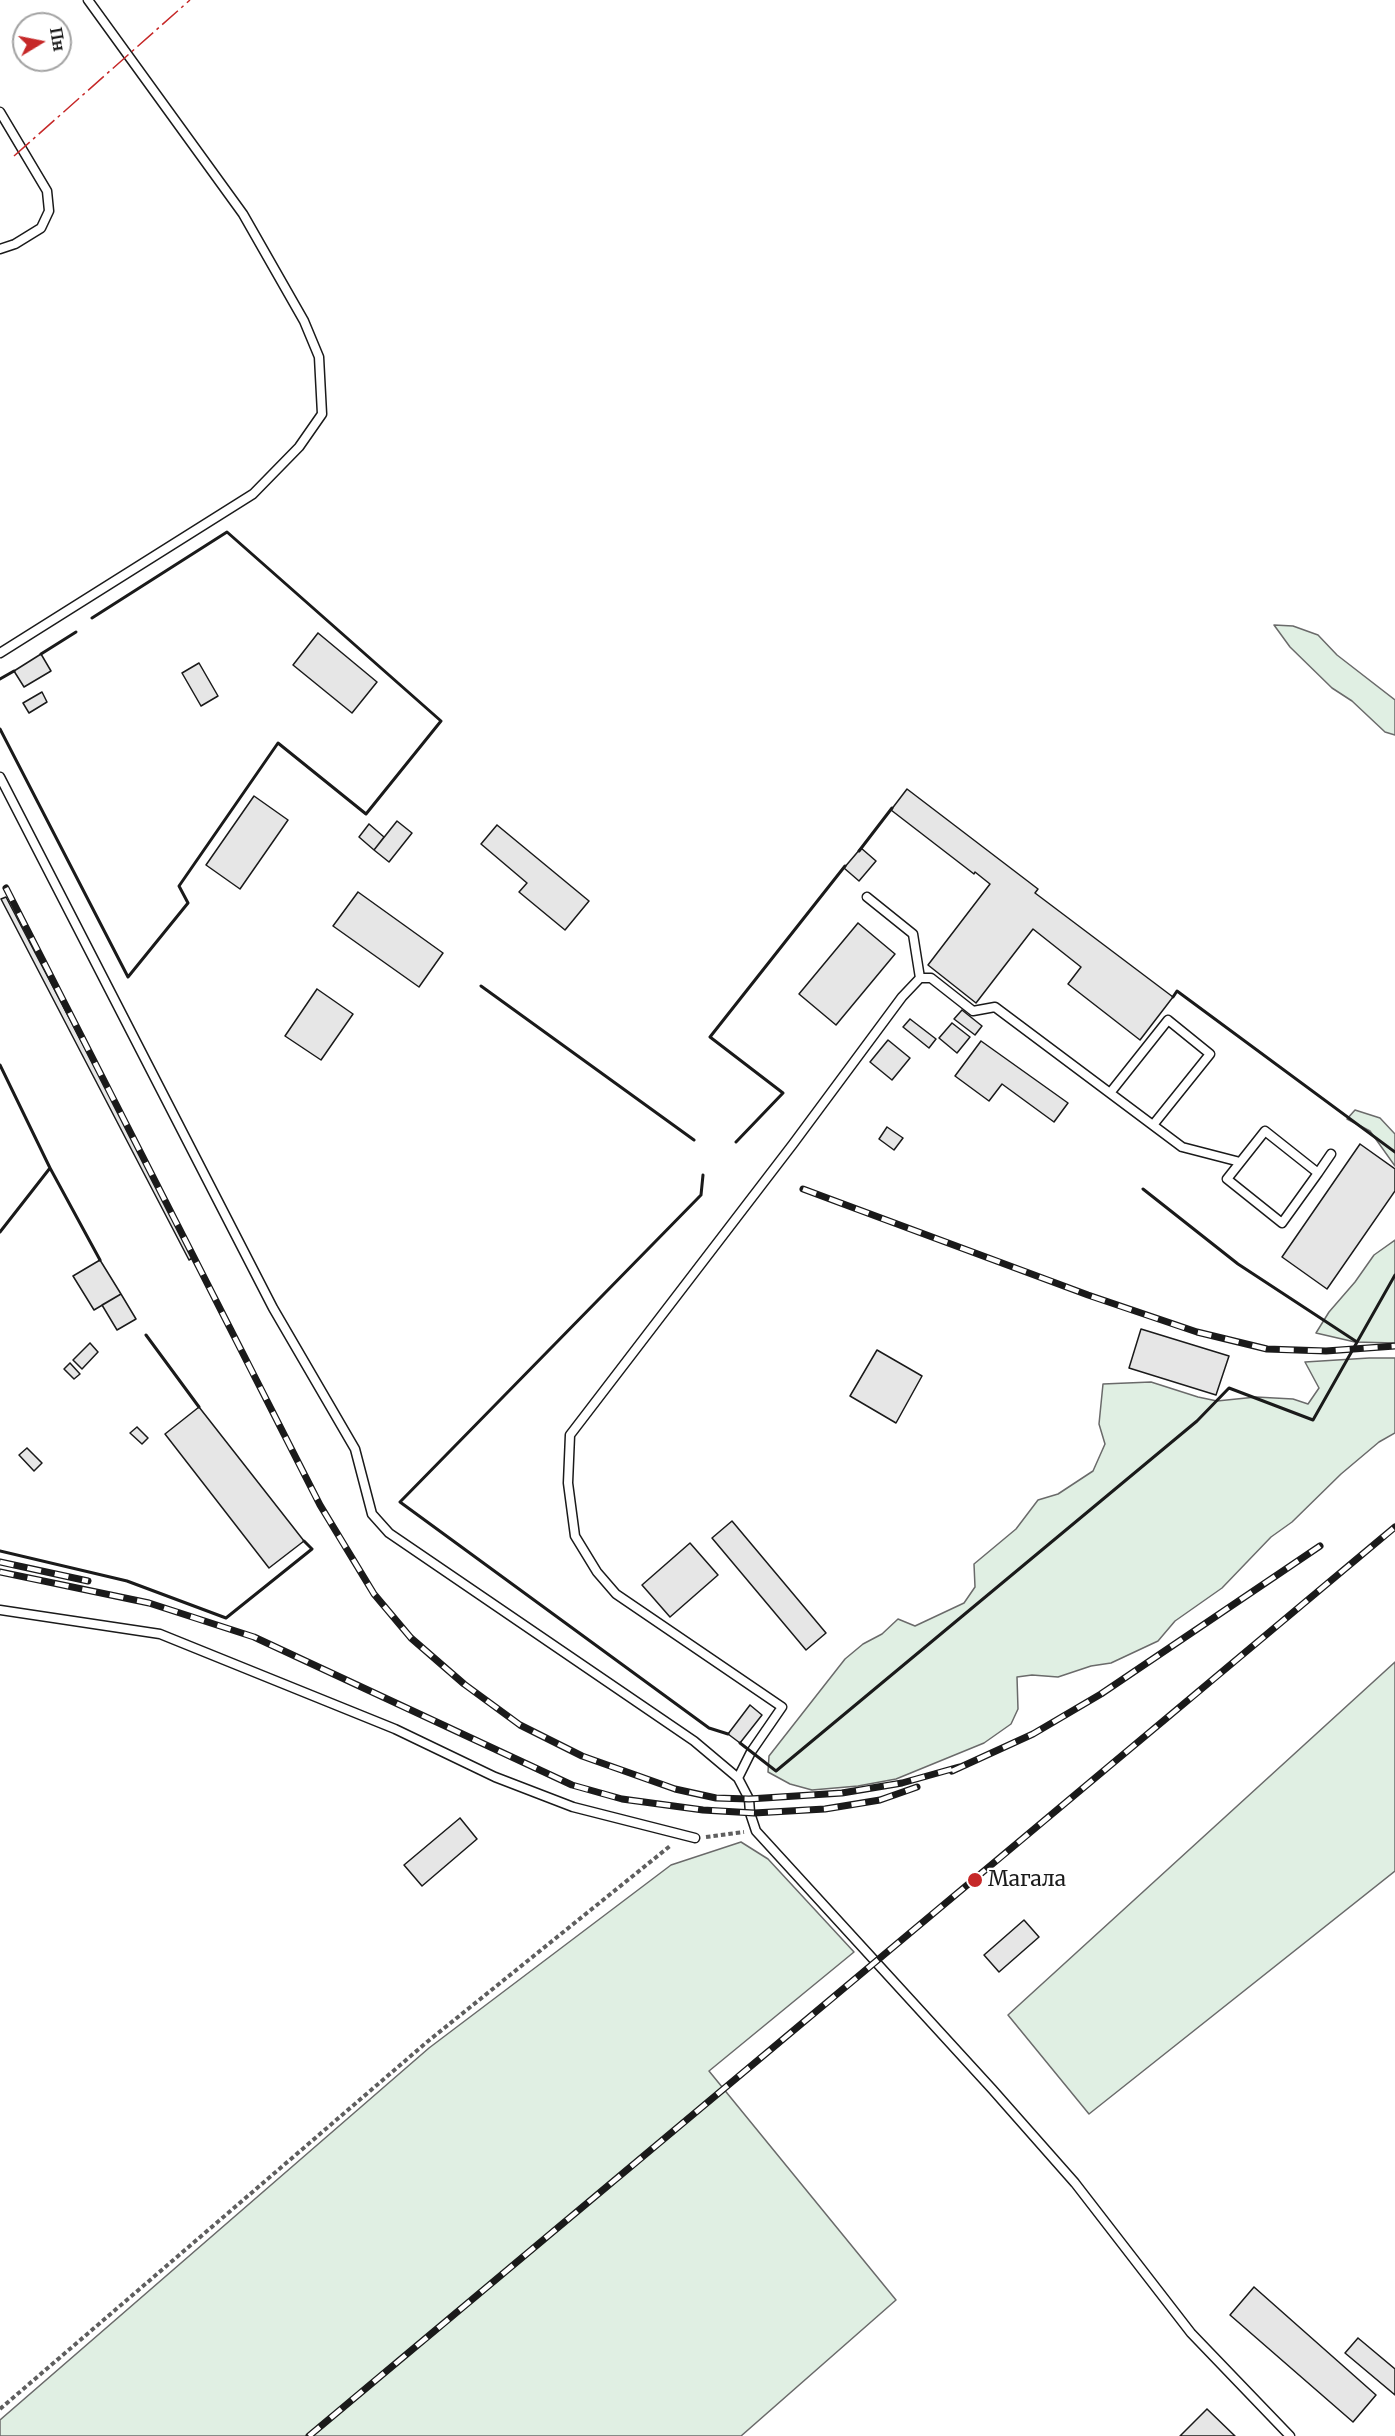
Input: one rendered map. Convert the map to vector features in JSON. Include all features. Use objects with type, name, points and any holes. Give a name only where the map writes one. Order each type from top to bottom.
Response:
[{"type":"lane","points":[[0,653],[253,494],[300,447],[322,414],[319,357],[304,321],[243,214],[88,0]]},
{"type":"lane","points":[[0,112],[47,191],[49,211],[41,228],[15,244],[0,249]]},
{"type":"lane","points":[[0,777],[273,1308],[355,1449],[372,1514],[389,1533],[694,1741],[738,1778],[749,1799],[750,1812],[756,1831],[992,2089],[1075,2184],[1191,2333],[1290,2436]]},
{"type":"lane","points":[[867,897],[913,934],[920,978]]},
{"type":"lane","points":[[738,1778],[751,1752],[782,1707],[616,1594],[597,1572],[575,1536],[568,1483],[570,1436],[902,997],[920,978],[931,978],[973,1011],[995,1006],[1182,1147],[1240,1162]]},
{"type":"lane","points":[[1110,1093],[1168,1020],[1210,1054],[1153,1125]]},
{"type":"lane","points":[[1318,1173],[1265,1131],[1227,1179],[1282,1223],[1318,1173],[1331,1154]]},
{"type":"lane","points":[[0,1610],[160,1634],[395,1729],[495,1777],[563,1803],[695,1838]]},
{"type":"path","points":[[0,2409],[426,2042],[667,1848],[695,1838],[756,1831]]},
{"type":"green space","points":[[1274,625],[1293,626],[1318,635],[1337,655],[1395,700],[1395,735],[1385,732],[1352,701],[1332,688],[1290,647]]},
{"type":"green space","points":[[1355,1110],[1380,1118],[1395,1134],[1395,1166],[1370,1131],[1347,1119]]},
{"type":"green space","points":[[1395,1240],[1395,1343],[1355,1342],[1316,1333],[1329,1312],[1355,1282],[1374,1255]]},
{"type":"green space","points":[[1395,1358],[1395,1433],[1379,1442],[1341,1474],[1292,1522],[1271,1537],[1222,1588],[1175,1621],[1158,1641],[1111,1663],[1091,1666],[1058,1677],[1032,1675],[1017,1677],[1018,1709],[1011,1724],[984,1743],[896,1779],[858,1786],[812,1790],[790,1784],[768,1772],[769,1756],[845,1659],[863,1644],[882,1634],[898,1619],[915,1626],[964,1603],[975,1587],[974,1564],[1016,1529],[1038,1500],[1058,1494],[1093,1471],[1105,1444],[1099,1424],[1103,1384],[1151,1382],[1217,1401],[1256,1397],[1293,1399],[1308,1404],[1319,1388],[1305,1362]]},
{"type":"green space","points":[[1395,1662],[1395,1871],[1089,2114],[1008,2015]]},
{"type":"green space","points":[[741,1842],[768,1859],[854,1952],[709,2071],[896,2300],[741,2436],[0,2436],[0,2420],[429,2048],[671,1865]]},
{"type":"building","points":[[318,633],[377,682],[352,713],[293,665]]},
{"type":"building","points":[[41,654],[51,671],[24,687],[14,671]]},
{"type":"building","points":[[199,663],[218,696],[201,706],[182,673]]},
{"type":"building","points":[[42,692],[47,702],[29,713],[23,703]]},
{"type":"building","points":[[907,789],[1038,889],[1035,893],[1173,997],[1140,1040],[1068,984],[1081,967],[1033,929],[976,1003],[928,965],[990,884],[891,810]]},
{"type":"building","points":[[254,796],[288,820],[240,889],[206,865]]},
{"type":"building","points":[[397,821],[412,833],[389,862],[374,850]]},
{"type":"building","points":[[369,824],[384,837],[374,850],[359,837]]},
{"type":"building","points":[[497,825],[589,901],[565,930],[519,892],[527,883],[481,844]]},
{"type":"building","points":[[861,848],[876,861],[859,881],[844,868]]},
{"type":"building","points":[[358,892],[443,953],[419,987],[333,926]]},
{"type":"building","points":[[6,897],[194,1257],[189,1260],[1,899]]},
{"type":"building","points":[[858,923],[895,954],[836,1025],[799,994]]},
{"type":"building","points":[[317,989],[353,1014],[321,1060],[285,1036]]},
{"type":"building","points":[[962,1010],[982,1026],[975,1035],[954,1019]]},
{"type":"building","points":[[910,1019],[936,1039],[929,1048],[903,1027]]},
{"type":"building","points":[[952,1023],[970,1037],[957,1053],[939,1038]]},
{"type":"building","points":[[888,1040],[910,1058],[892,1080],[870,1062]]},
{"type":"building","points":[[981,1041],[1068,1103],[1054,1122],[1002,1084],[989,1101],[955,1076]]},
{"type":"building","points":[[887,1127],[903,1138],[894,1150],[879,1139]]},
{"type":"building","points":[[1360,1144],[1395,1169],[1395,1191],[1327,1289],[1282,1257]]},
{"type":"building","points":[[100,1260],[121,1294],[94,1310],[73,1276]]},
{"type":"building","points":[[121,1294],[136,1319],[117,1330],[102,1305]]},
{"type":"building","points":[[1141,1329],[1229,1356],[1216,1395],[1129,1368]]},
{"type":"building","points":[[90,1343],[98,1352],[82,1369],[73,1360]]},
{"type":"building","points":[[877,1350],[922,1376],[896,1423],[850,1396]]},
{"type":"building","points":[[70,1363],[80,1374],[74,1379],[64,1369]]},
{"type":"building","points":[[199,1407],[304,1541],[269,1568],[165,1434]]},
{"type":"building","points":[[137,1427],[148,1438],[142,1444],[130,1433]]},
{"type":"building","points":[[27,1448],[42,1463],[34,1471],[19,1455]]},
{"type":"building","points":[[732,1521],[826,1633],[806,1650],[712,1538]]},
{"type":"building","points":[[690,1543],[718,1575],[670,1617],[642,1585]]},
{"type":"building","points":[[750,1705],[762,1715],[740,1743],[728,1734]]},
{"type":"building","points":[[460,1818],[477,1839],[422,1886],[404,1865]]},
{"type":"building","points":[[1024,1920],[1039,1937],[999,1972],[984,1955]]},
{"type":"building","points":[[1254,2287],[1376,2395],[1353,2422],[1230,2315]]},
{"type":"building","points":[[1358,2338],[1395,2369],[1395,2395],[1345,2353]]},
{"type":"building","points":[[1207,2409],[1235,2436],[1180,2436]]},
{"type":"railway","points":[[6,888],[320,1505],[374,1594],[411,1638],[464,1684],[520,1725],[582,1756],[675,1789],[716,1798],[749,1799],[842,1793],[902,1783],[959,1767]]},
{"type":"railway","points":[[803,1189],[1088,1295],[1197,1332],[1267,1349],[1326,1351],[1395,1346]]},
{"type":"railway","points":[[309,2436],[1395,1527]]},
{"type":"railway","points":[[952,1771],[1033,1734],[1101,1694],[1320,1546]]},
{"type":"railway","points":[[0,1562],[88,1581]]},
{"type":"railway","points":[[0,1572],[149,1603],[254,1637],[572,1785],[622,1799],[703,1810],[754,1813],[825,1809],[880,1800],[917,1787]]},
{"type":"wall","points":[[0,729],[128,977],[188,903],[179,886],[278,743],[366,814],[441,721],[227,532],[92,618]]},
{"type":"wall","points":[[41,654],[76,632]]},
{"type":"wall","points":[[0,679],[14,671]]},
{"type":"wall","points":[[859,851],[892,808]]},
{"type":"wall","points":[[736,1142],[783,1093],[710,1037],[845,866]]},
{"type":"wall","points":[[481,986],[694,1140]]},
{"type":"wall","points":[[1173,997],[1177,991],[1395,1152]]},
{"type":"wall","points":[[0,1065],[50,1168],[100,1260]]},
{"type":"wall","points":[[0,1232],[50,1168]]},
{"type":"wall","points":[[703,1175],[701,1195],[400,1502],[709,1728],[728,1734]]},
{"type":"wall","points":[[1143,1189],[1238,1264],[1357,1342]]},
{"type":"wall","points":[[740,1743],[776,1771],[1197,1421],[1229,1388],[1313,1420],[1395,1275]]},
{"type":"wall","points":[[146,1335],[199,1407]]},
{"type":"wall","points":[[0,1551],[127,1581],[226,1618],[312,1549],[304,1541]]},
{"type":"power","points":[[14,156],[190,0]]},
{"type":"place","name":"Магала","points":[[975,1880]]}]
